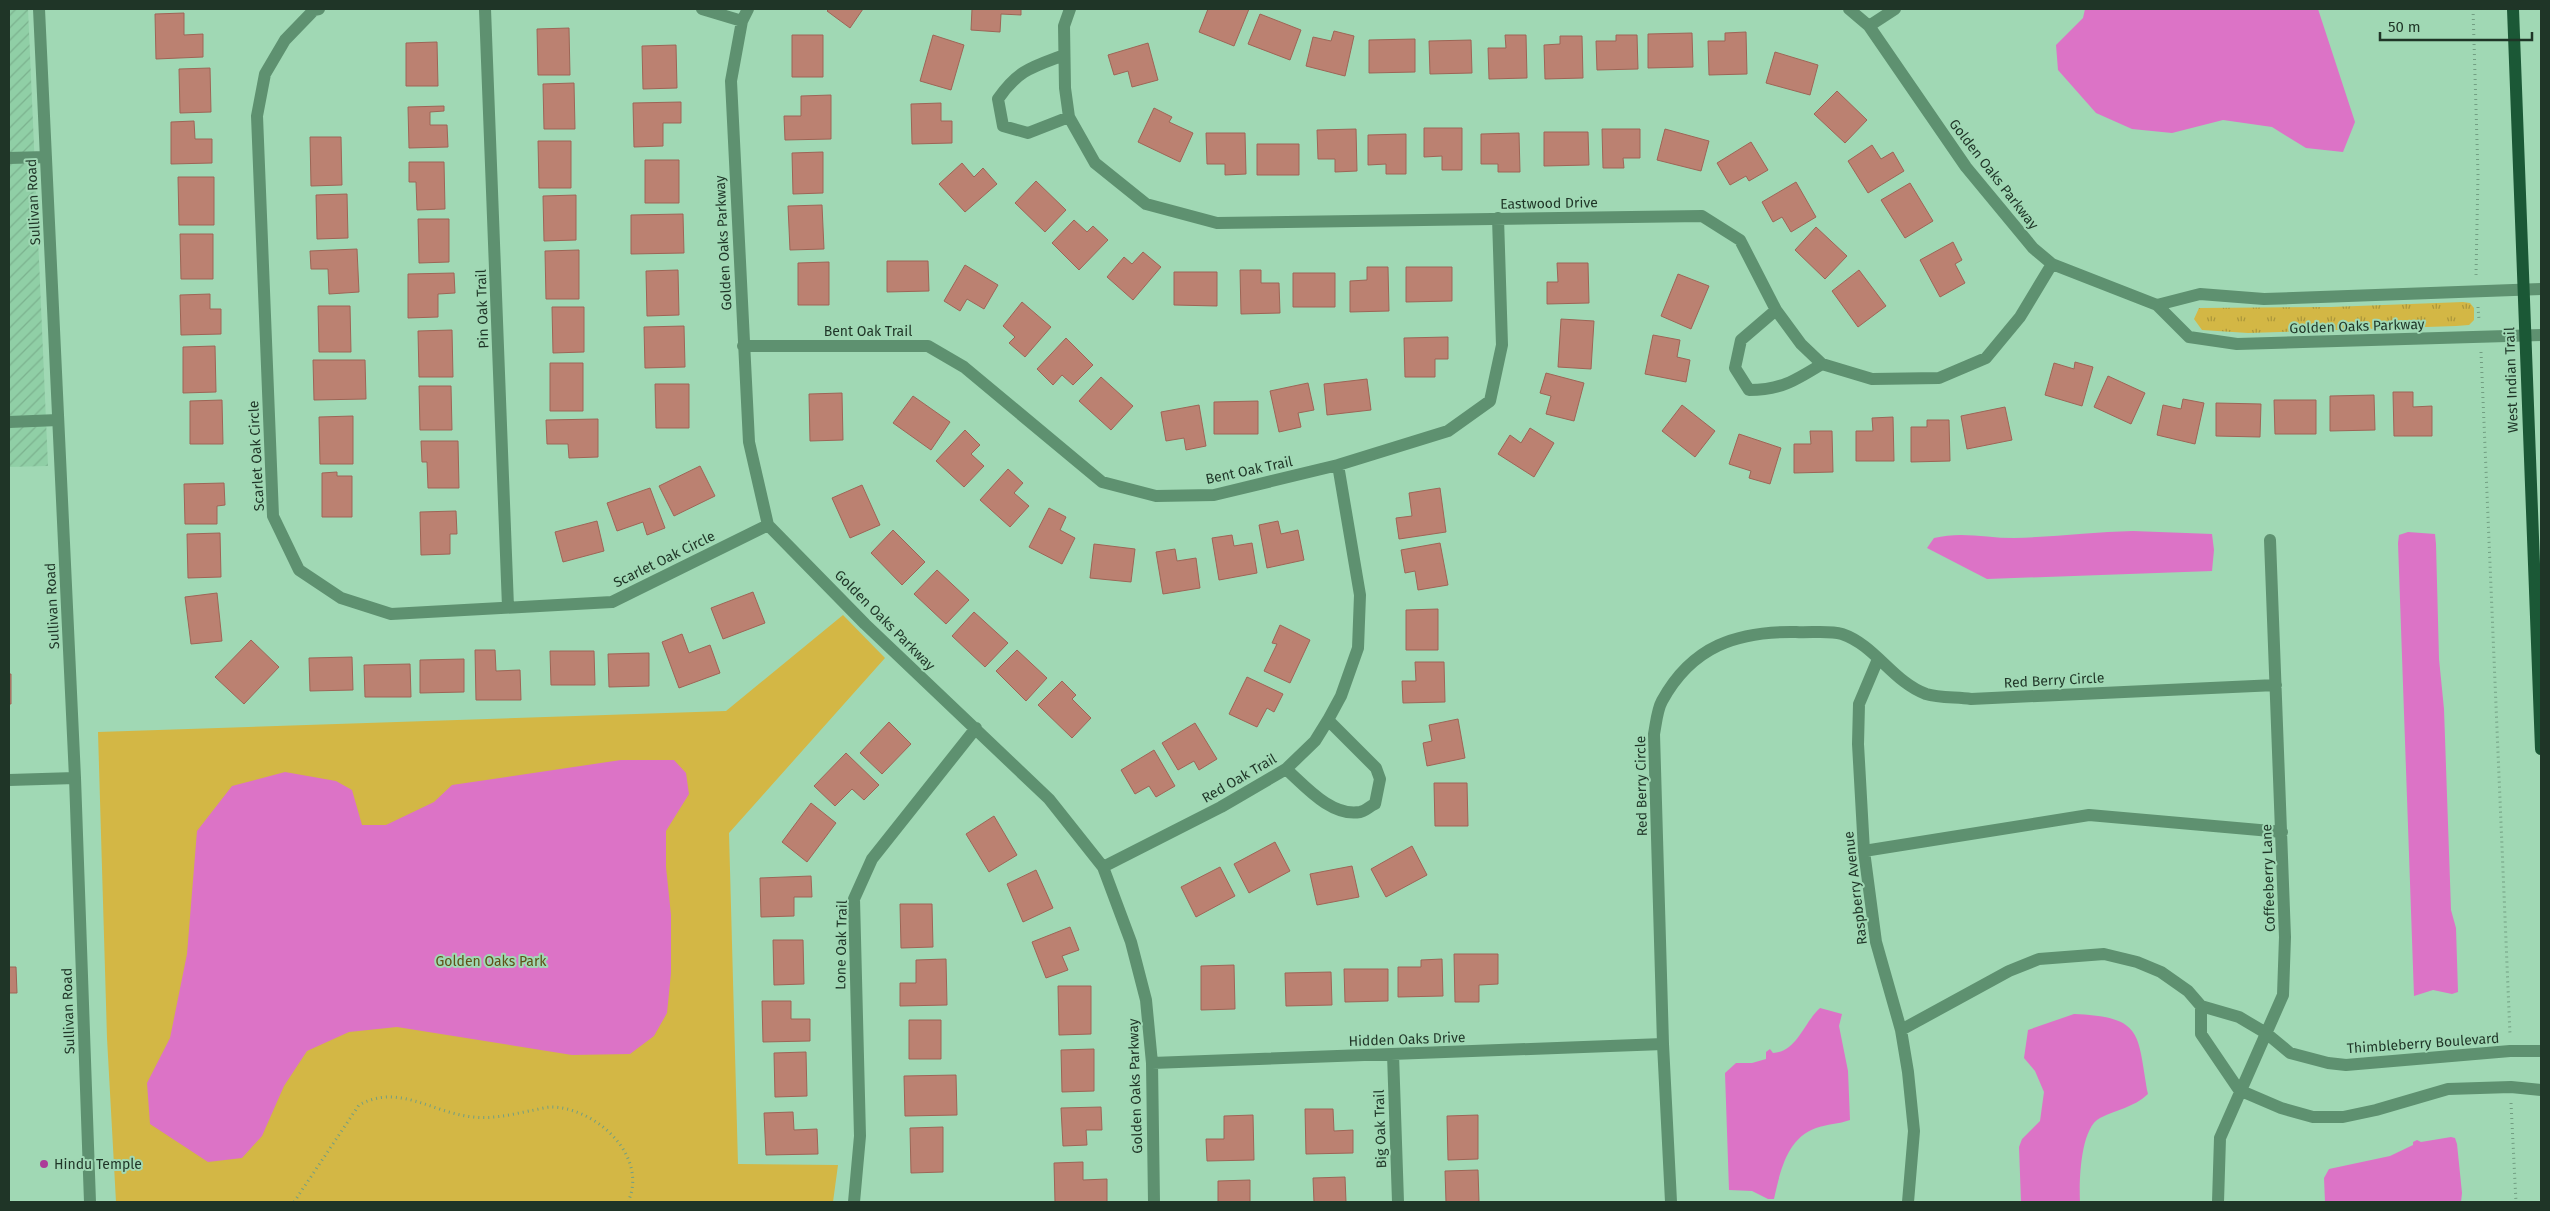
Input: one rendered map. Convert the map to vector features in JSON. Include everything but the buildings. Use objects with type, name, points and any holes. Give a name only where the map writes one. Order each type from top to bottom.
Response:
[{"type":"main road","name":"West Indian Trail","points":[[2513,9],[2541,749]]},
{"type":"street","name":"Sullivan Road","points":[[39,9],[75,778],[90,1202]]},
{"type":"street","name":"Scarlet Oak Circle","points":[[319,9],[314,10],[285,40],[265,74],[257,116],[273,516],[299,570],[341,598],[391,614],[612,602],[768,525]]},
{"type":"street","name":"Pin Oak Trail","points":[[485,9],[508,608]]},
{"type":"street","points":[[702,9],[742,21]]},
{"type":"street","name":"Golden Oaks Parkway","points":[[748,9],[742,21],[731,81],[749,442],[768,525],[865,624],[1049,798],[1103,867],[1132,942],[1144,990],[1152,1063],[1154,1202]]},
{"type":"street","name":"Eastwood Drive","points":[[1070,9],[1064,26],[1065,88],[1069,117],[1095,163],[1146,204],[1217,223],[1702,216],[1740,240],[1776,310],[1801,344],[1822,364],[1872,379],[1939,378],[1986,358],[2020,317],[2052,264]]},
{"type":"street","name":"Golden Oaks Parkway","points":[[1849,9],[1869,26],[1966,167],[2033,248],[2052,264],[2157,305],[2189,337],[2237,344],[2541,335]]},
{"type":"street","points":[[1869,26],[1895,9]]},
{"type":"street","points":[[1064,55],[1025,70],[1008,85],[998,99],[1004,126],[1028,133],[1069,117]]},
{"type":"street","points":[[9,158],[46,157]]},
{"type":"street","name":"Bent Oak Trail","points":[[743,346],[928,346],[964,367],[1102,482],[1156,496],[1214,495],[1338,465],[1448,431],[1490,401],[1502,344],[1498,218]]},
{"type":"street","points":[[2157,305],[2200,294],[2264,298],[2541,288]]},
{"type":"street","points":[[1776,310],[1741,340],[1735,368],[1749,390],[1767,390],[1791,384],[1822,364]]},
{"type":"street","points":[[9,422],[58,420]]},
{"type":"street","name":"Red Oak Trail","points":[[1103,867],[1221,807],[1286,769],[1315,741],[1328,720],[1341,696],[1358,648],[1360,595],[1338,465]]},
{"type":"street","name":"Coffeeberry Lane","points":[[2218,1202],[2220,1138],[2239,1090],[2283,995],[2285,937],[2282,832],[2270,540]]},
{"type":"street","name":"Red Berry Circle","points":[[1672,1202],[1663,1044],[1654,734],[1661,702],[1690,663],[1720,643],[1746,634],[1774,632],[1840,633],[1858,641],[1904,680],[1926,694],[1971,699],[2276,685]]},
{"type":"street","name":"Raspberry Avenue","points":[[1878,659],[1859,704],[1858,744],[1864,851],[1876,942],[1901,1030],[1914,1131],[1908,1202]]},
{"type":"street","points":[[1286,769],[1324,802],[1344,811],[1361,812],[1375,804],[1380,779],[1376,768],[1328,720]]},
{"type":"street","name":"Lone Oak Trail","points":[[854,1202],[860,1136],[854,899],[872,859],[976,728]]},
{"type":"street","points":[[9,780],[75,778]]},
{"type":"street","points":[[1864,851],[2089,815],[2282,832]]},
{"type":"street","points":[[1901,1030],[2009,971],[2039,959],[2104,954],[2137,962],[2161,972],[2188,991],[2201,1006],[2202,1034],[2239,1090],[2281,1108],[2313,1117],[2343,1117],[2376,1110],[2448,1089],[2511,1087],[2541,1090]]},
{"type":"street","name":"Thimbleberry Boulevard","points":[[2201,1006],[2240,1017],[2266,1033],[2290,1053],[2328,1063],[2346,1065],[2510,1051],[2541,1051]]},
{"type":"street","name":"Hidden Oaks Drive","points":[[1152,1063],[1663,1044]]},
{"type":"street","name":"Big Oak Trail","points":[[1393,1054],[1398,1202]]},
{"type":"path","points":[[2473,9],[2478,174],[2475,262],[2480,337],[2510,1051]]},
{"type":"path","points":[[2511,1087],[2516,1202]]},
{"type":"path","points":[[294,1202],[359,1105],[372,1098],[388,1095],[469,1117],[488,1118],[552,1107],[569,1110],[587,1118],[605,1129],[624,1149],[632,1165],[634,1183],[628,1202]]},
{"type":"shaded area","points":[[9,9],[28,9],[48,466],[9,467]]},
{"type":"shaded area","points":[[2085,9],[2318,9],[2355,122],[2343,152],[2306,148],[2272,127],[2223,120],[2172,133],[2132,129],[2096,113],[2058,70],[2056,45],[2083,18]]},
{"type":"shaded area","points":[[2133,531],[2212,534],[2214,550],[2212,571],[1987,579],[1927,548],[1934,538],[1954,535],[2014,538]]},
{"type":"shaded area","points":[[2408,532],[2435,534],[2436,544],[2439,659],[2444,709],[2451,910],[2456,928],[2458,992],[2452,994],[2433,990],[2414,996],[2398,543],[2399,535]]},
{"type":"shaded area","points":[[621,760],[674,760],[686,773],[689,794],[666,831],[666,867],[671,915],[671,973],[667,1013],[654,1036],[630,1054],[572,1055],[397,1027],[349,1032],[307,1051],[284,1086],[262,1136],[242,1158],[208,1162],[150,1124],[147,1083],[170,1038],[187,954],[197,831],[232,786],[285,772],[336,781],[352,790],[362,825],[386,825],[434,802],[452,785]]},
{"type":"shaded area","points":[[1820,1008],[1842,1014],[1839,1026],[1848,1071],[1850,1120],[1816,1128],[1798,1140],[1786,1157],[1774,1199],[1768,1199],[1752,1191],[1729,1190],[1725,1073],[1736,1063],[1752,1063],[1766,1059],[1766,1052],[1770,1049],[1773,1053],[1788,1048]]},
{"type":"shaded area","points":[[2074,1014],[2114,1019],[2133,1032],[2142,1056],[2148,1094],[2131,1105],[2100,1118],[2093,1124],[2088,1133],[2082,1157],[2080,1202],[2021,1202],[2019,1147],[2022,1139],[2040,1121],[2044,1092],[2035,1071],[2024,1058],[2028,1030]]},
{"type":"shaded area","points":[[2455,1138],[2457,1144],[2462,1193],[2461,1202],[2325,1202],[2324,1178],[2329,1169],[2390,1156],[2413,1145],[2413,1142],[2417,1140],[2421,1142]]},
{"type":"green space","points":[[2470,303],[2474,308],[2474,320],[2469,325],[2248,333],[2202,330],[2194,319],[2199,308],[2331,307]]},
{"type":"green space","name":"Golden Oaks Park","points":[[843,615],[885,658],[729,833],[738,1164],[838,1165],[833,1202],[116,1202],[107,1038],[98,732],[726,711]]},
{"type":"place","name":"Hindu Temple","points":[[44,1164]]}]
